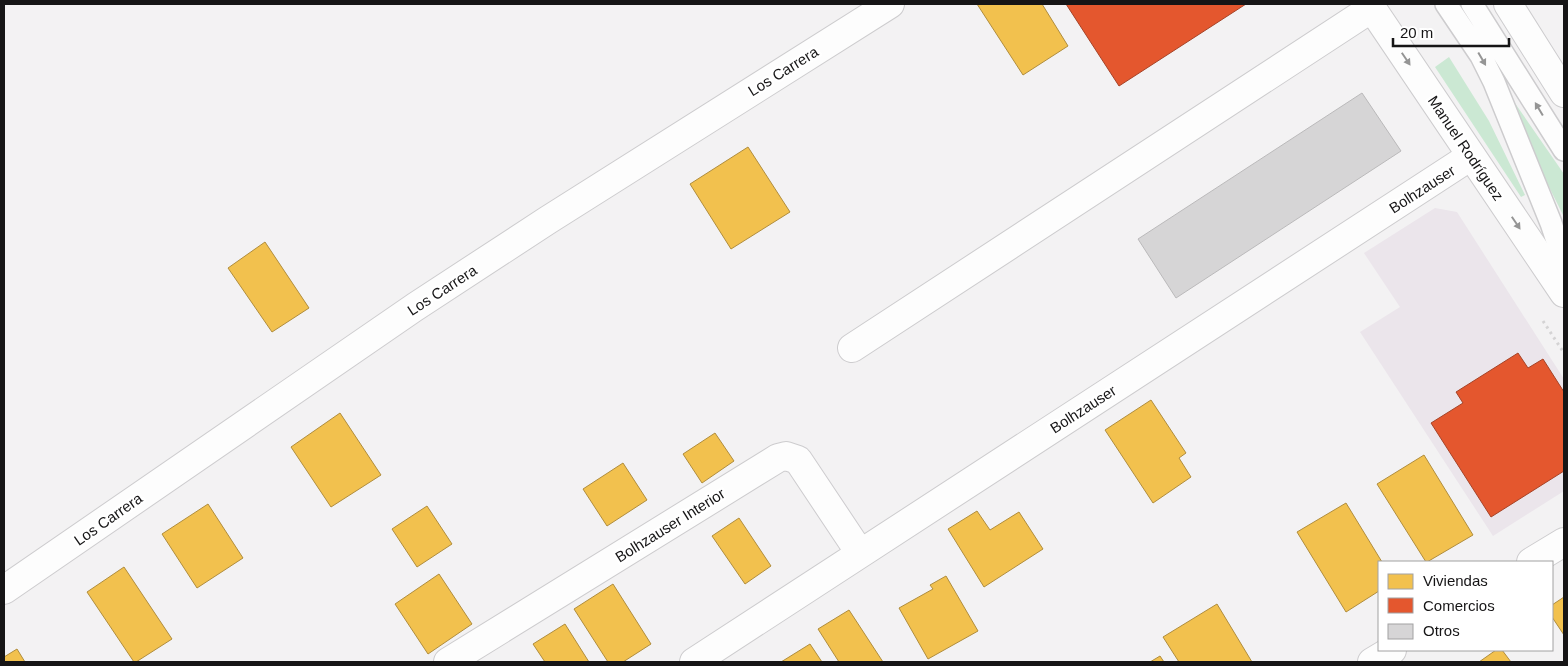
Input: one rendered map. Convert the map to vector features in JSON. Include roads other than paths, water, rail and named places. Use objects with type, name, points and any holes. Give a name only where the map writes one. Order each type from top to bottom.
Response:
[{"type":"street","name":"Los Carrera","points":[[4,590],[415,308],[548,220],[890,4]]},
{"type":"street","points":[[1508,4],[1564,93]]},
{"type":"street","points":[[852,348],[1370,6]]},
{"type":"street","name":"Manuel Rodríguez","points":[[1370,6],[1564,293]]},
{"type":"street","name":"Bolhzauser","points":[[694,662],[1472,156]]},
{"type":"street","name":"Bolhzauser Interior","points":[[448,662],[778,458],[786,456],[798,460],[860,553]]},
{"type":"street","points":[[1534,561],[1564,542]]},
{"type":"street","points":[[1372,662],[1390,651]]},
{"type":"lane","points":[[1446,4],[1480,56],[1494,82],[1551,223],[1564,262]]},
{"type":"lane","points":[[1472,4],[1564,150]]}]
